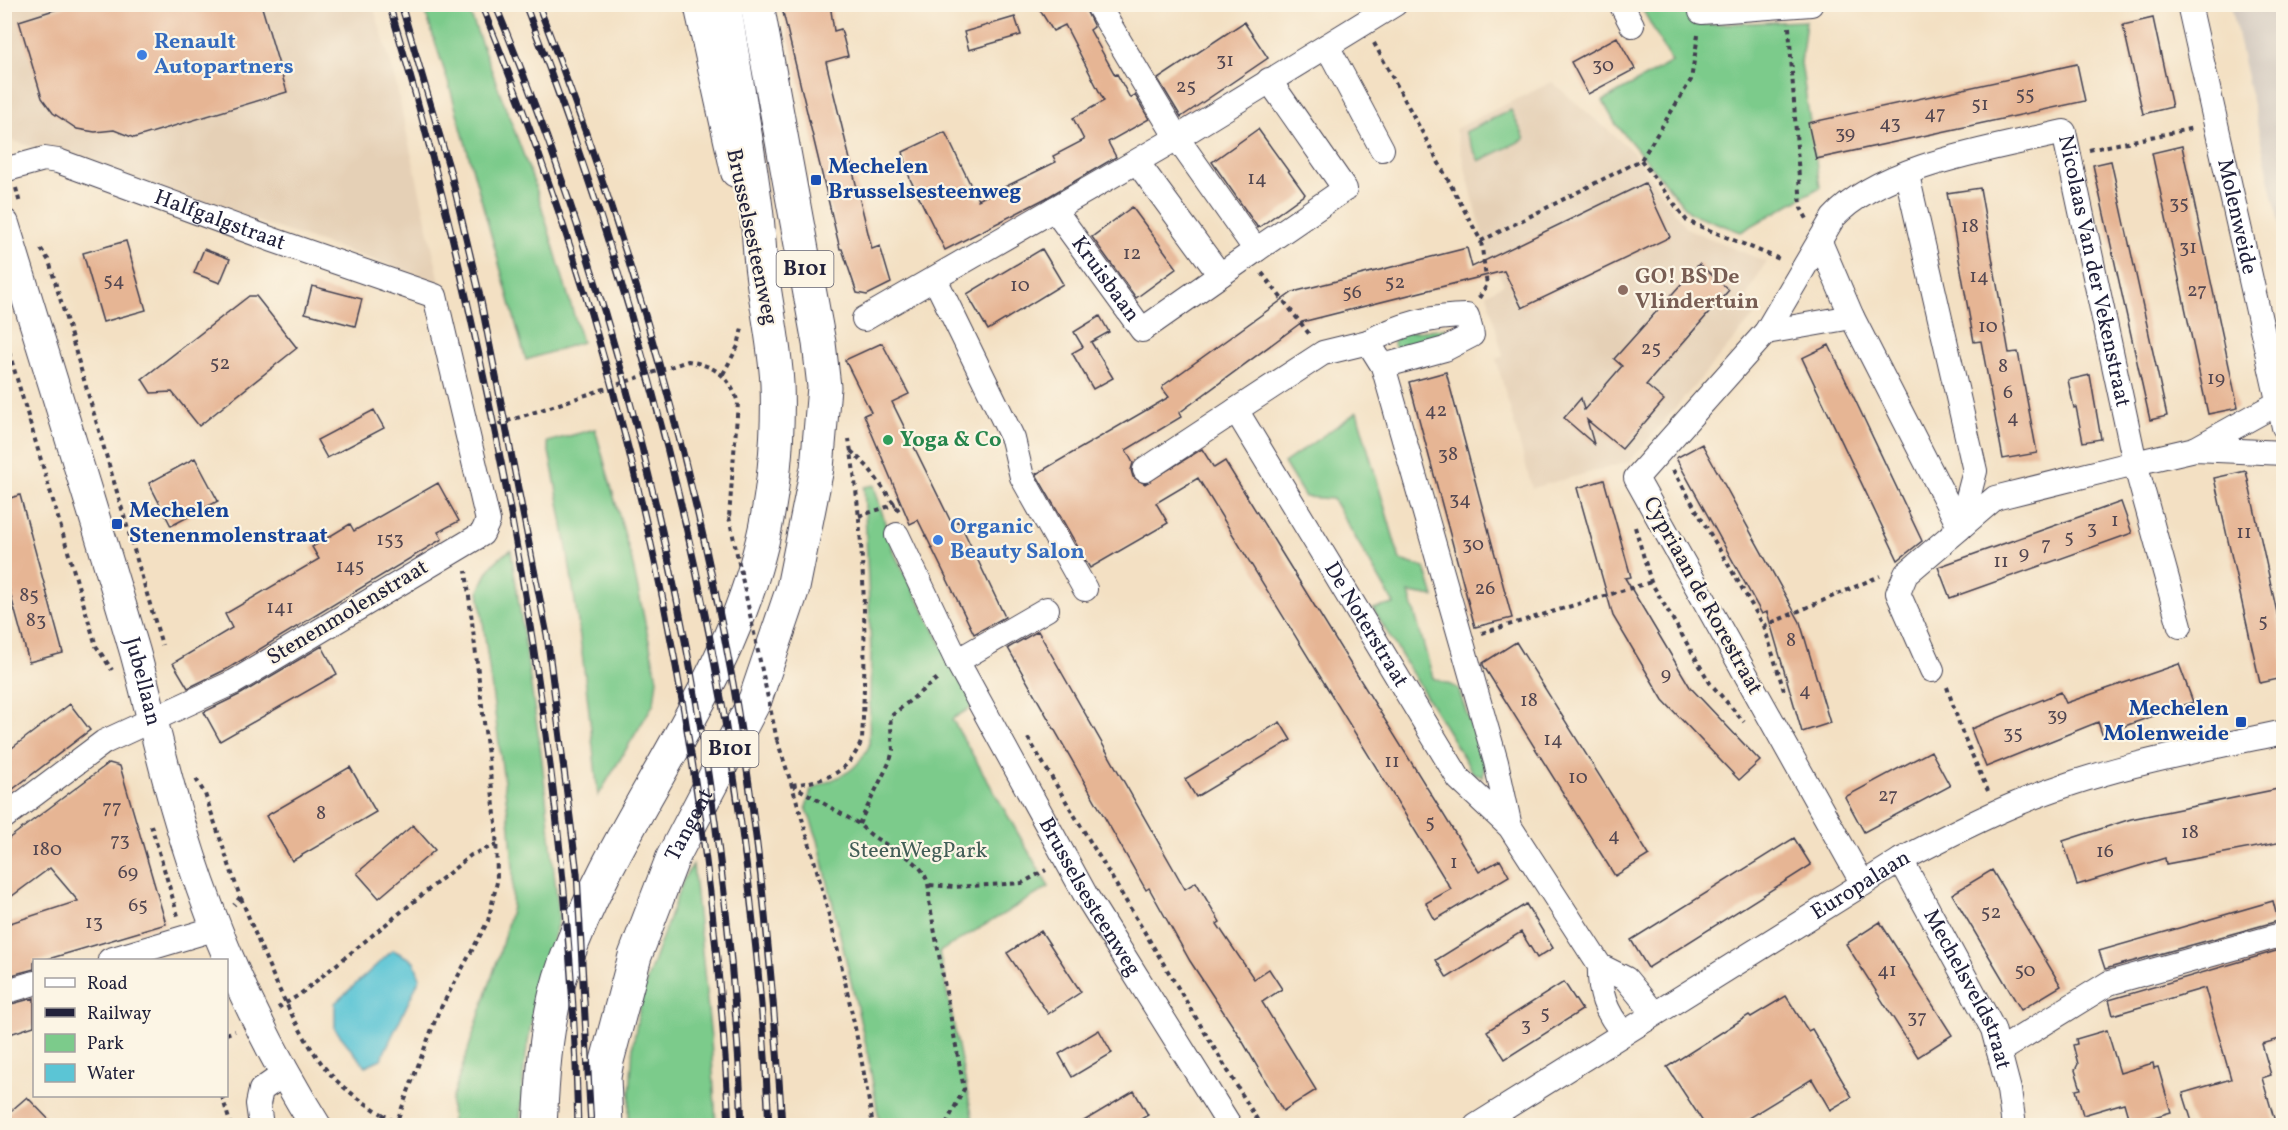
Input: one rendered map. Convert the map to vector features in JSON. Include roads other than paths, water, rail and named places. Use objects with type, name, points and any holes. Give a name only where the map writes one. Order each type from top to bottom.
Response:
[{"type":"highway","name":"B101","points":[[724,4],[757,211],[762,272]]},
{"type":"highway","name":"Brusselsesteenweg","points":[[757,4],[819,343],[824,387],[821,426]]},
{"type":"highway","name":"Brusselsesteenweg","points":[[540,1125],[544,1049],[564,964],[593,897],[708,688],[738,615],[759,553],[776,436],[776,373],[762,272]]},
{"type":"highway","name":"Tangent","points":[[606,1125],[604,1077],[635,956],[673,857],[755,700],[793,588],[806,528],[821,426]]},
{"type":"main road","name":"Brusselsesteenweg","points":[[699,4],[744,215],[762,272]]},
{"type":"main road","name":"Jubellaan","points":[[4,224],[154,719],[175,806],[216,928],[251,1010],[284,1074],[316,1125]]},
{"type":"street","points":[[1097,4],[1177,138],[1252,253]]},
{"type":"street","points":[[864,318],[1137,162],[1395,4]]},
{"type":"street","name":"Molenweide","points":[[2189,4],[2283,427]]},
{"type":"street","points":[[1700,8],[1800,5]]},
{"type":"street","points":[[1328,46],[1382,149]]},
{"type":"street","name":"Kruisbaan","points":[[1054,209],[1142,330],[1345,189],[1269,80]]},
{"type":"street","name":"Nicolaas Van der Vekenstraat","points":[[1820,242],[1833,218],[1845,204],[1866,190],[1944,159],[2064,132],[2135,463],[2180,626]]},
{"type":"street","name":"Halfgalgstraat","points":[[4,170],[44,159],[58,161],[273,240],[435,296]]},
{"type":"street","points":[[1137,162],[1220,275]]},
{"type":"street","points":[[1907,175],[1975,471],[1960,528]]},
{"type":"street","points":[[1820,242],[1852,317],[1960,528]]},
{"type":"street","name":"Cypriaan de Rorestraat","points":[[1820,242],[1766,332],[1636,478],[1863,884]]},
{"type":"street","points":[[934,279],[1013,439],[1023,477],[1085,589]]},
{"type":"street","name":"Stenenmolenstraat","points":[[4,817],[104,742],[234,682],[482,534],[488,521],[435,296]]},
{"type":"street","points":[[1145,470],[1323,352],[1368,342],[1401,327],[1442,316],[1467,316],[1472,335],[1445,349],[1383,366]]},
{"type":"street","points":[[1766,332],[1852,317]]},
{"type":"street","name":"De Noterstraat","points":[[1368,342],[1383,366],[1496,762],[1510,827]]},
{"type":"street","points":[[2195,449],[2278,403]]},
{"type":"street","name":"De Noterstraat","points":[[1236,410],[1459,780],[1510,827],[1600,966],[1626,979],[1654,1013]]},
{"type":"street","points":[[1932,670],[1898,593],[1906,574],[1995,498],[2195,449],[2283,453]]},
{"type":"street","name":"Brusselsesteenweg","points":[[900,526],[957,662],[1066,859],[1230,1125]]},
{"type":"street","points":[[957,662],[1047,609]]},
{"type":"street","name":"Europalaan","points":[[1476,1125],[1901,860],[1997,812],[2092,777],[2283,732]]},
{"type":"street","name":"Mechelsveldstraat","points":[[1901,860],[1993,1029],[2020,1123]]},
{"type":"street","points":[[113,959],[216,928]]},
{"type":"street","points":[[1999,1051],[2109,983],[2283,934]]},
{"type":"street","name":"De Noterstraat","points":[[1600,966],[1599,988],[1610,1016],[1623,1032]]},
{"type":"street","points":[[4,992],[33,983]]},
{"type":"street","points":[[261,1125],[258,1104],[261,1090],[284,1074]]},
{"type":"water","points":[[393,950],[414,961],[420,978],[381,1059],[365,1066],[335,1029],[335,1003]]},
{"type":"railway","points":[[389,4],[423,121],[453,239],[492,417],[519,558],[544,719],[563,881],[570,962],[578,1126]]},
{"type":"railway","points":[[401,4],[451,174],[481,301],[547,635],[577,873],[591,1126]]},
{"type":"railway","points":[[481,4],[533,138],[579,275],[619,414],[653,554],[681,696],[703,839],[719,982],[729,1126]]},
{"type":"railway","points":[[495,4],[547,137],[593,273],[633,413],[667,554],[695,697],[717,840],[733,984],[742,1126]]},
{"type":"railway","points":[[525,4],[575,140],[620,277],[659,416],[693,555],[721,696],[743,838],[759,981],[769,1126]]},
{"type":"railway","points":[[538,4],[599,170],[652,339],[676,424],[716,596],[733,683],[758,848],[782,1126]]},
{"type":"place","name":"Renault Autopartners","points":[[142,55]]},
{"type":"place","name":"Mechelen Brusselsesteenweg","points":[[816,180]]},
{"type":"place","name":"GO! BS De Vlindertuin","points":[[1623,290]]},
{"type":"place","name":"Yoga & Co","points":[[888,440]]},
{"type":"place","name":"Mechelen Stenenmolenstraat","points":[[117,524]]},
{"type":"place","name":"Organic Beauty Salon","points":[[938,540]]},
{"type":"place","name":"Mechelen Molenweide","points":[[2241,722]]},
{"type":"park label","name":"SteenWegPark","points":[[918,851]]}]
